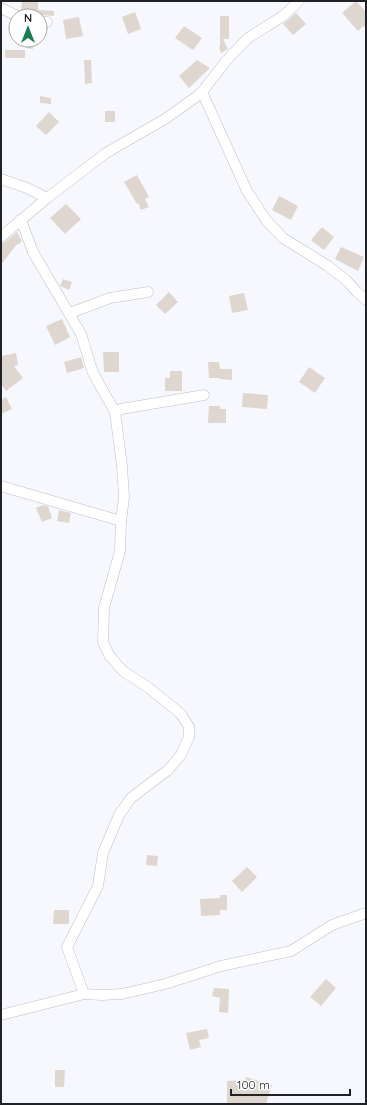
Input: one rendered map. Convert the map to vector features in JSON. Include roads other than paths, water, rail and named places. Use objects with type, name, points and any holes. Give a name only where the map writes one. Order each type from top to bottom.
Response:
[{"type":"street","points":[[1,237],[47,198],[106,153],[165,119],[202,92],[226,61],[248,38],[283,16],[299,1]]},
{"type":"street","points":[[202,92],[247,191],[266,220],[284,238],[328,266],[347,281],[366,300]]},
{"type":"street","points":[[1,180],[27,188],[47,198]]},
{"type":"street","points":[[20,220],[24,225],[33,252],[81,334],[93,373],[115,412],[122,466],[124,497],[121,521],[120,551],[104,608],[103,642],[109,655],[123,671],[149,688],[181,714],[189,727],[189,737],[180,756],[168,770],[132,798],[120,815],[103,853],[98,886],[67,947],[84,994]]},
{"type":"street","points":[[70,314],[110,298],[148,292]]},
{"type":"street","points":[[115,412],[121,409],[204,395]]},
{"type":"street","points":[[1,486],[121,521]]},
{"type":"street","points":[[1,1015],[84,994],[122,994],[165,984],[221,966],[291,951],[332,926],[366,914]]}]
